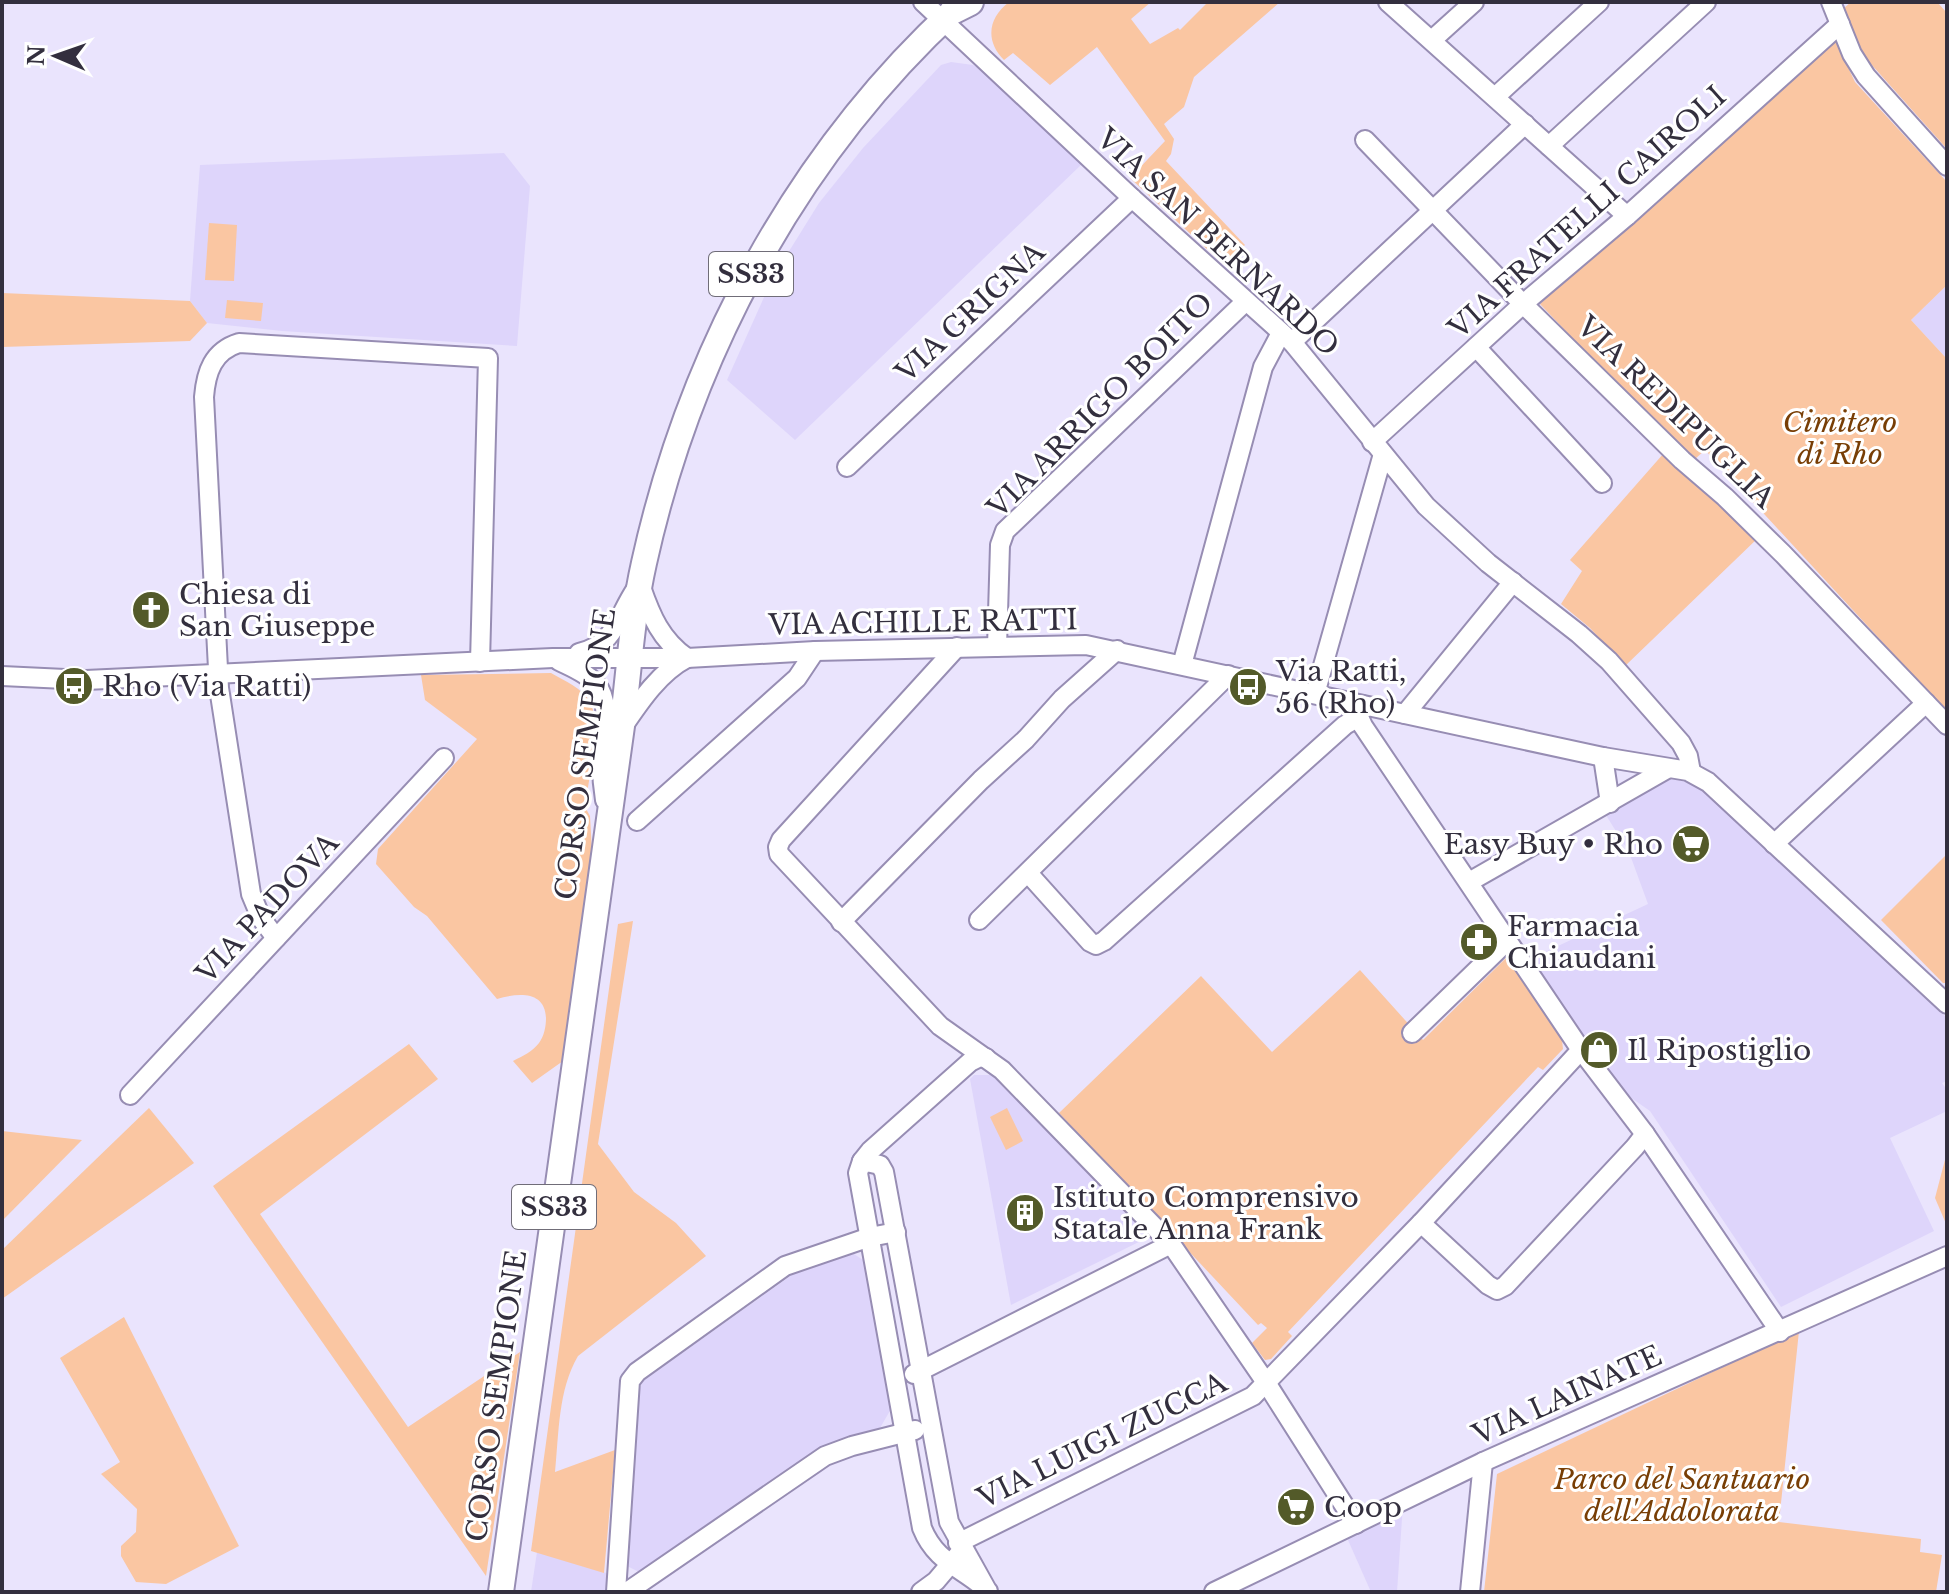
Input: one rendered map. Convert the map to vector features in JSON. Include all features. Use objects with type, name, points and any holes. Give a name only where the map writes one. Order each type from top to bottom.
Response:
[{"type":"main road","name":"CORSO SEMPIONE","points":[[501,1592],[640,584],[654,520],[705,370],[732,308],[798,195],[857,113],[904,58],[956,9]]},
{"type":"street","name":"VIA SAN BERNARDO","points":[[923,2],[956,9],[1132,198],[1286,338],[1426,506],[1488,563],[1609,661],[1681,743],[1691,772]]},
{"type":"street","points":[[1388,2],[1627,216]]},
{"type":"street","points":[[1432,40],[1474,2]]},
{"type":"street","points":[[1495,97],[1599,2]]},
{"type":"street","points":[[1549,146],[1706,2]]},
{"type":"street","points":[[1831,2],[1852,54],[1866,76],[1947,166]]},
{"type":"street","name":"VIA FRATELLI CAIROLI","points":[[1378,448],[1476,347],[1840,24]]},
{"type":"street","points":[[1182,665],[1259,380],[1286,338],[1434,209],[1525,124]]},
{"type":"street","name":"VIA REDIPUGLIA","points":[[1365,140],[1523,304],[1783,554],[1947,725]]},
{"type":"street","name":"VIA GRIGNA","points":[[847,467],[1132,198]]},
{"type":"street","name":"VIA ARRIGO BOITO","points":[[997,647],[1000,545],[1005,531],[1245,302]]},
{"type":"street","points":[[276,938],[261,918],[251,894],[219,675],[204,397],[212,362],[229,346],[239,343],[488,358],[480,662]]},
{"type":"street","points":[[1476,347],[1602,483]]},
{"type":"street","points":[[1315,694],[1378,448]]},
{"type":"street","points":[[1405,714],[1513,582]]},
{"type":"street","points":[[622,726],[653,686],[677,663],[687,658],[664,638],[654,622],[640,584]]},
{"type":"street","points":[[553,658],[593,650],[606,641],[640,584]]},
{"type":"street","name":"VIA ACHILLE RATTI","points":[[2,676],[53,680],[553,658],[687,658],[1068,644],[1117,650],[1315,694],[1360,711],[1405,714],[1603,757],[1691,772],[1708,782],[1945,1000]]},
{"type":"street","points":[[957,647],[781,840],[779,854],[940,1026],[1002,1070],[1171,1244],[1267,1384],[1356,1524]]},
{"type":"street","points":[[841,922],[981,780],[1002,763],[1062,699],[1117,650]]},
{"type":"street","points":[[637,821],[797,678],[815,651]]},
{"type":"street","points":[[553,658],[589,677],[603,698],[602,764],[608,822]]},
{"type":"street","points":[[979,920],[1228,675]]},
{"type":"street","points":[[1774,844],[1926,703]]},
{"type":"street","points":[[1028,873],[1096,945],[1360,711],[1507,941],[1581,1050],[1645,1134],[1780,1332]]},
{"type":"street","points":[[1603,757],[1610,803]]},
{"type":"street","name":"VIA PADOVA","points":[[130,1095],[444,758]]},
{"type":"street","points":[[1469,882],[1667,769]]},
{"type":"street","points":[[1412,1033],[1507,941]]},
{"type":"street","name":"VIA LUIGI ZUCCA","points":[[921,1592],[936,1581],[952,1549],[1253,1396],[1421,1223],[1581,1050]]},
{"type":"street","points":[[986,1058],[976,1058],[970,1062],[870,1151],[858,1173],[922,1528],[952,1549],[988,1592]]},
{"type":"street","points":[[1421,1223],[1497,1290],[1505,1286],[1645,1134]]},
{"type":"street","points":[[862,1161],[880,1165],[884,1172],[952,1549]]},
{"type":"street","points":[[616,1592],[630,1381],[637,1372],[785,1266],[870,1237],[896,1232]]},
{"type":"street","points":[[895,1379],[922,1372],[1171,1244]]},
{"type":"street","name":"VIA LAINATE","points":[[1214,1592],[1483,1462],[1947,1256]]},
{"type":"street","points":[[627,1592],[825,1456],[852,1446],[931,1427]]},
{"type":"street","points":[[1470,1592],[1483,1462]]},
{"type":"shaded area","points":[[951,62],[973,65],[983,71],[1083,163],[795,440],[727,380],[773,277],[819,203],[863,148],[941,65]]},
{"type":"shaded area","points":[[504,153],[530,186],[517,346],[282,331],[207,323],[190,301],[200,165]]},
{"type":"shaded area","points":[[1947,285],[1947,359],[1911,320]]},
{"type":"shaded area","points":[[1668,776],[1690,779],[1701,787],[1947,1018],[1947,1081],[1942,1083],[1947,1090],[1947,1111],[1890,1138],[1934,1231],[1781,1307],[1650,1111],[1617,1088],[1530,959],[1648,904],[1629,852],[1604,812]]},
{"type":"shaded area","points":[[974,1075],[992,1075],[1150,1232],[1149,1237],[1011,1305],[970,1079]]},
{"type":"shaded area","points":[[851,1252],[866,1262],[891,1409],[880,1428],[818,1448],[639,1572],[627,1566],[638,1392],[643,1381],[796,1272]]},
{"type":"shaded area","points":[[1403,1504],[1397,1592],[1371,1592],[1344,1531]]},
{"type":"shaded area","points":[[537,1552],[613,1575],[613,1592],[531,1592]]},
{"type":"green space","points":[[1009,2],[1151,2],[1131,19],[1150,44],[1178,28],[1180,30],[1208,2],[1280,2],[1194,77],[1184,107],[1164,124],[1174,139],[1166,161],[1245,245],[1224,265],[1130,178],[1165,141],[1097,47],[1050,85],[1013,53],[1004,60],[998,53],[992,38],[993,22]]},
{"type":"green space","points":[[1851,2],[1937,2],[1947,13],[1947,149],[1862,54],[1852,38],[1843,9]]},
{"type":"green space","name":"Cimitero di Rho","points":[[1834,38],[1855,82],[1947,182],[1947,285],[1911,320],[1947,359],[1947,712],[1705,450],[1694,460],[1655,425],[1540,304]]},
{"type":"green space","points":[[209,223],[237,225],[234,281],[205,280]]},
{"type":"green space","points":[[2,293],[190,301],[207,323],[190,341],[2,347]]},
{"type":"green space","points":[[227,300],[263,303],[261,321],[225,318]]},
{"type":"green space","points":[[1664,453],[1759,537],[1625,666],[1590,628],[1561,604],[1582,571],[1570,560]]},
{"type":"green space","points":[[551,673],[582,693],[590,702],[593,712],[594,738],[585,807],[590,816],[592,852],[563,1061],[532,1083],[513,1061],[534,1048],[542,1037],[546,1018],[541,1002],[521,995],[497,999],[427,916],[414,907],[376,864],[378,849],[477,739],[425,700],[421,675]]},
{"type":"green space","points":[[1947,854],[1947,983],[1943,983],[1881,920]]},
{"type":"green space","points":[[633,921],[598,1144],[634,1192],[676,1223],[706,1256],[578,1356],[571,1369],[560,1412],[555,1472],[615,1450],[604,1573],[531,1551],[618,924]]},
{"type":"green space","points":[[1507,957],[1562,1040],[1563,1049],[1543,1070],[1538,1067],[1288,1332],[1292,1336],[1271,1359],[1265,1360],[1252,1343],[1267,1328],[1261,1323],[1258,1325],[1059,1113],[1201,976],[1272,1052],[1360,970],[1423,1040]]},
{"type":"green space","points":[[409,1044],[438,1079],[260,1214],[408,1427],[520,1352],[486,1576],[213,1186]]},
{"type":"green space","points":[[149,1108],[194,1163],[2,1299],[2,1250]]},
{"type":"green space","points":[[1007,1108],[1023,1141],[1006,1150],[990,1117]]},
{"type":"green space","points":[[2,1131],[82,1140],[2,1221]]},
{"type":"green space","points":[[1947,1152],[1947,1226],[1935,1198]]},
{"type":"green space","points":[[124,1317],[239,1546],[166,1584],[136,1582],[121,1556],[121,1546],[136,1532],[137,1509],[101,1474],[120,1462],[60,1358]]},
{"type":"green space","name":"Parco del Santuario dell'Addolorata","points":[[1799,1331],[1779,1522],[1921,1539],[1920,1552],[1942,1555],[1936,1592],[1484,1592],[1497,1474]]},
{"type":"place","name":"Chiesa di San Giuseppe","points":[[151,610]]},
{"type":"place","name":"Rho (Via Ratti)","points":[[74,686]]},
{"type":"place","name":"Via Ratti, 56 (Rho)","points":[[1248,687]]},
{"type":"place","name":"Easy Buy • Rho","points":[[1691,844]]},
{"type":"place","name":"Farmacia Chiaudani","points":[[1479,942]]},
{"type":"place","name":"Il Ripostiglio","points":[[1599,1050]]},
{"type":"place","name":"Istituto Comprensivo Statale Anna Frank","points":[[1025,1213]]},
{"type":"place","name":"Coop","points":[[1296,1507]]}]
